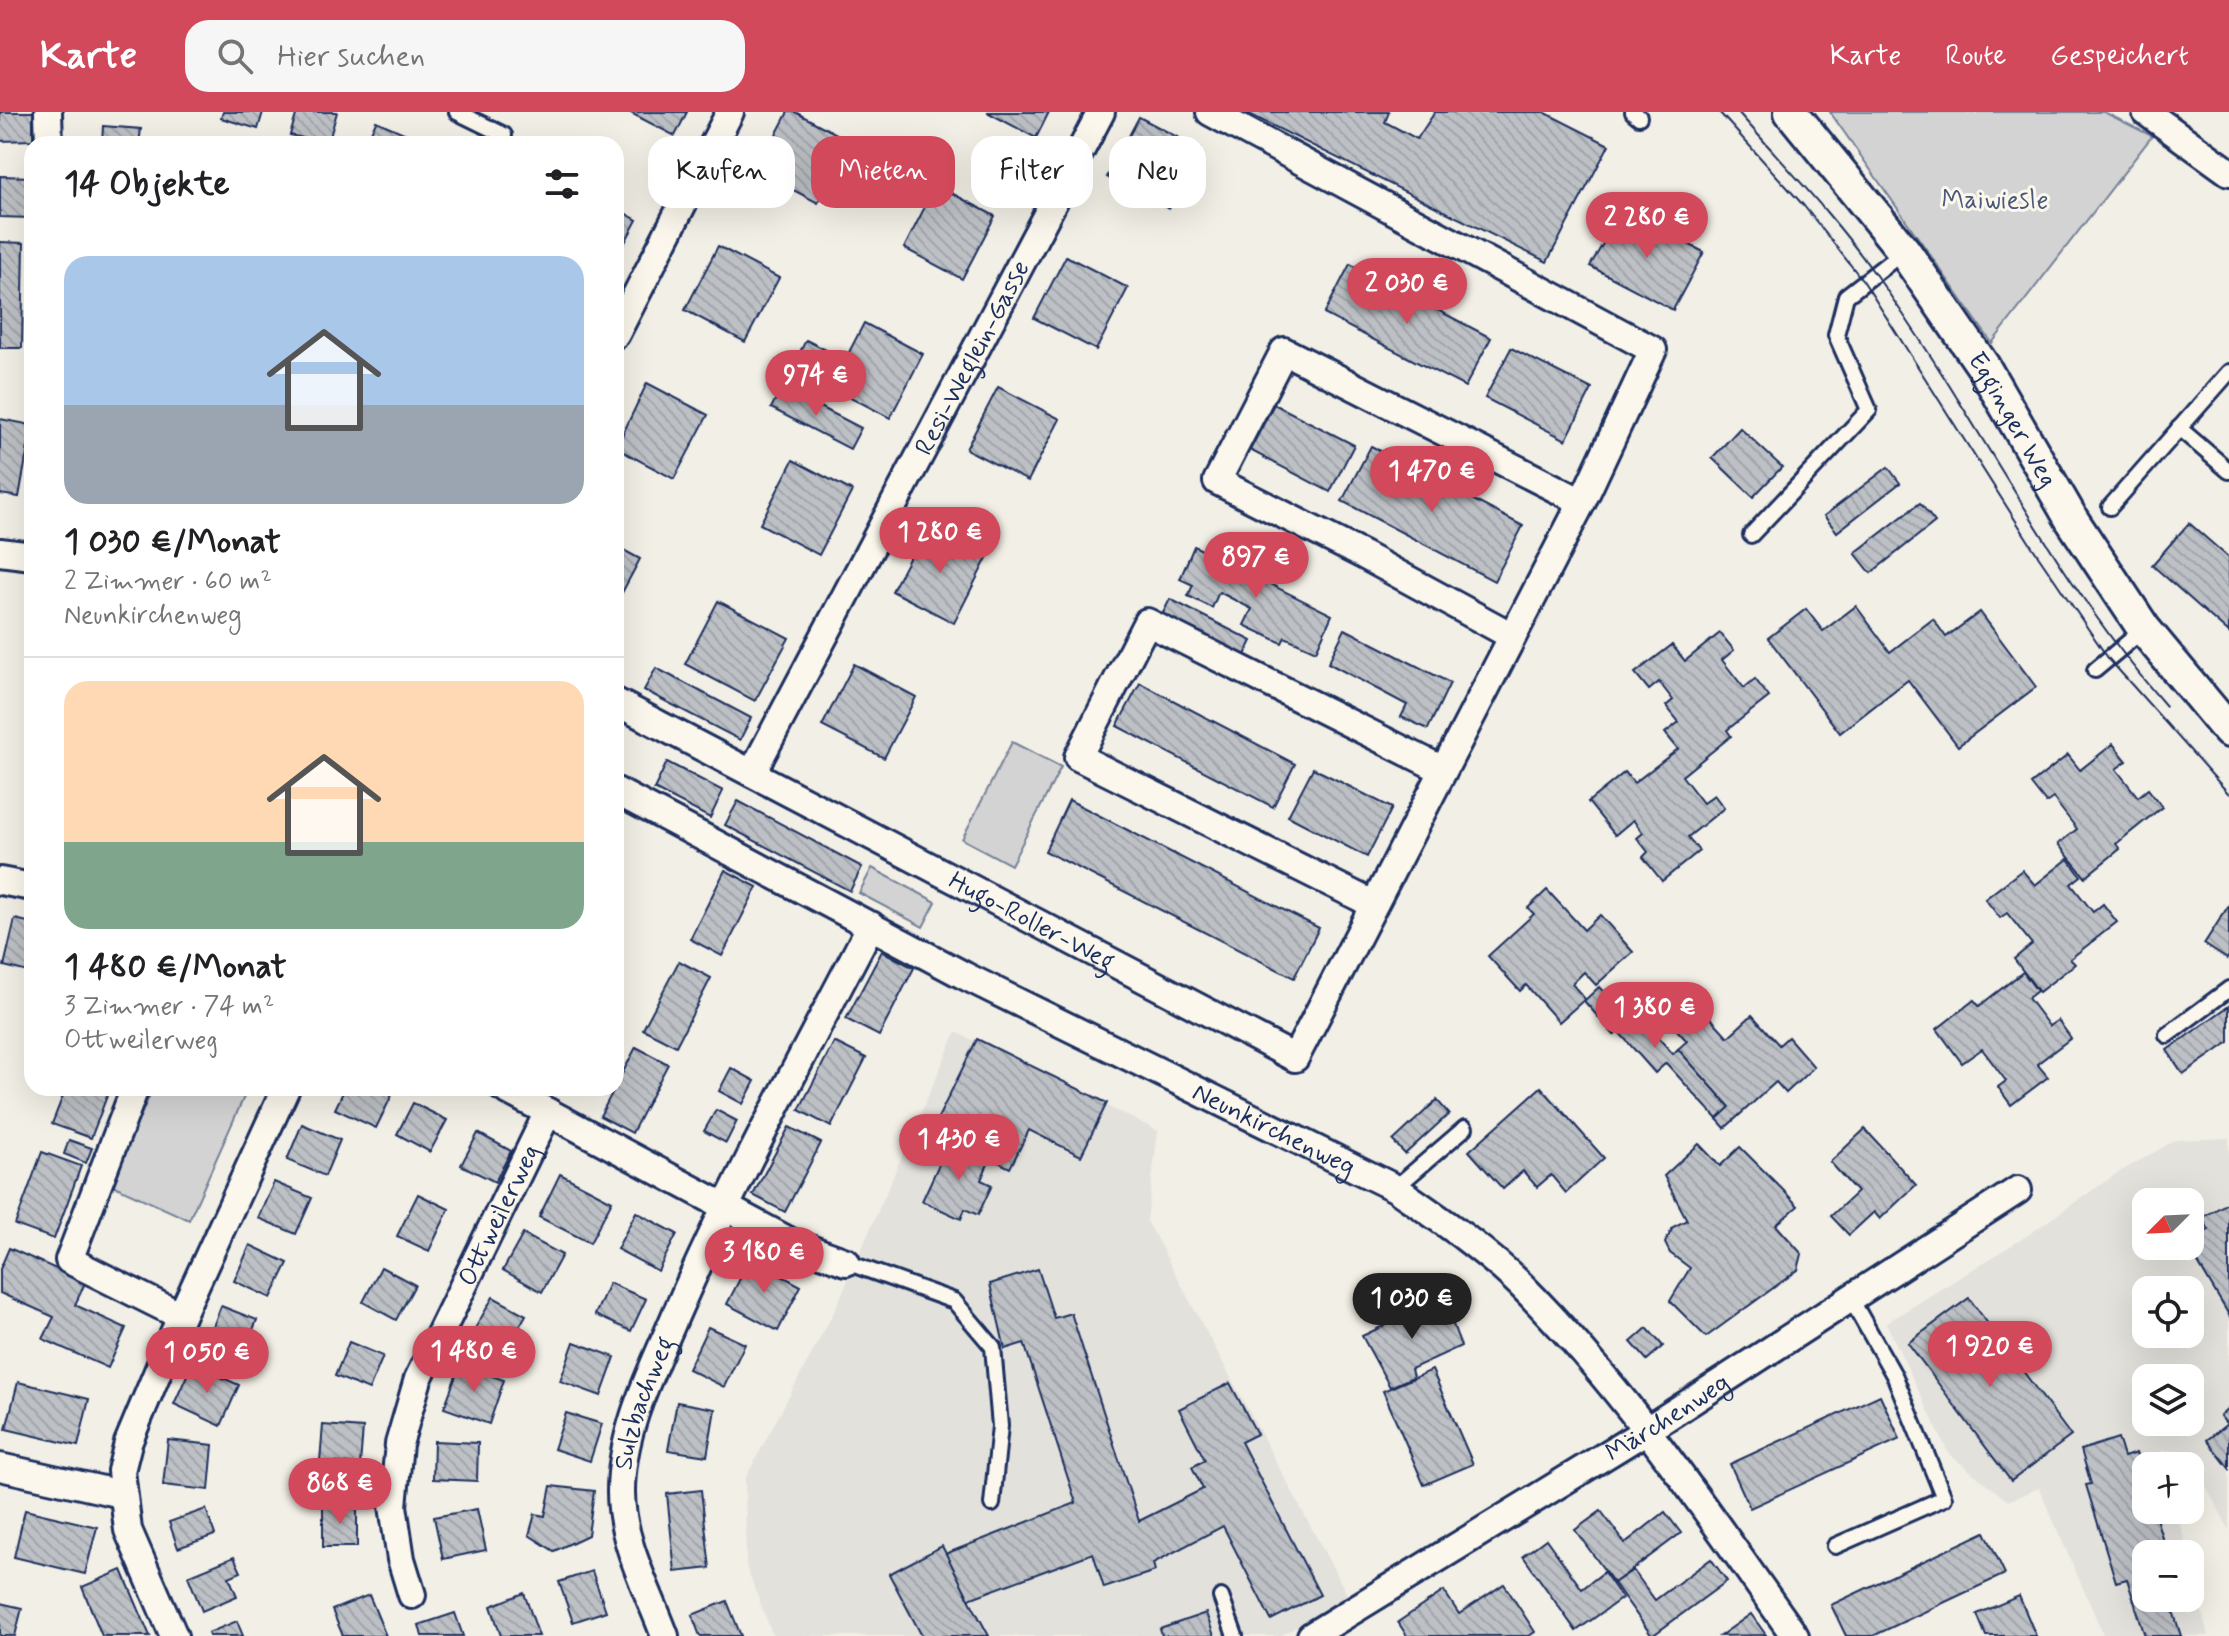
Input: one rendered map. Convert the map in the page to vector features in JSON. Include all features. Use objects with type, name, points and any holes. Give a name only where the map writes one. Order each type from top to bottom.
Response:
[{"type":"street","points":[[48,112],[49,136]]},
{"type":"street","points":[[624,318],[730,112]]},
{"type":"street","name":"Resi-Weglein-Gasse","points":[[752,773],[1101,112]]},
{"type":"street","name":"Hugo-Roller-Weg","points":[[624,706],[1295,1058],[1582,502],[1653,350],[1210,112]]},
{"type":"street","name":"Egginger Weg","points":[[1791,112],[1904,251],[1983,366],[2072,520],[2144,629],[2229,731]]},
{"type":"street","points":[[2146,112],[2229,172]]},
{"type":"street","points":[[1512,636],[1363,555],[1217,481],[1277,364],[1284,351],[1582,502]]},
{"type":"street","points":[[0,552],[24,555]]},
{"type":"street","points":[[1373,904],[1078,757],[1147,622],[1443,770]]},
{"type":"street","name":"Neunkirchenweg","points":[[624,795],[1165,1078],[1395,1188],[1453,1228],[1519,1283],[1573,1341],[1647,1430],[1795,1636]]},
{"type":"street","points":[[0,881],[24,886]]},
{"type":"street","name":"Sulzbachweg","points":[[665,1636],[627,1538],[621,1495],[623,1460],[637,1405],[723,1206],[871,925]]},
{"type":"street","points":[[132,1096],[69,1260],[181,1316]]},
{"type":"street","points":[[174,1636],[128,1530],[121,1494],[121,1471],[128,1443],[181,1316],[282,1096]]},
{"type":"street","points":[[518,1096],[791,1242],[846,1262]]},
{"type":"street","name":"Ottweilerweg","points":[[412,1595],[401,1559],[393,1506],[399,1444],[418,1379],[548,1112]]},
{"type":"street","name":"Märchenweg","points":[[1311,1636],[1647,1430],[2018,1190]]},
{"type":"street","points":[[0,1467],[121,1494]]},
{"type":"lane","points":[[457,112],[504,135]]},
{"type":"lane","points":[[1751,535],[1869,410],[1836,335],[1846,296],[1904,251]]},
{"type":"lane","points":[[2110,507],[2229,372]]},
{"type":"lane","points":[[2179,428],[2229,471]]},
{"type":"lane","points":[[2095,670],[2144,629]]},
{"type":"lane","points":[[2167,1035],[2229,989]]},
{"type":"lane","points":[[1395,1188],[1465,1128]]},
{"type":"lane","points":[[846,1262],[954,1301],[993,1347],[1000,1426],[992,1504]]},
{"type":"lane","points":[[1835,1546],[1944,1498],[1895,1377],[1851,1299]]},
{"type":"lane","points":[[1221,1597],[1235,1636]]},
{"type":"shaded area","points":[[956,1032],[1158,1131],[1147,1221],[1349,1598],[1280,1636],[773,1636],[746,1566],[745,1479],[835,1310]]},
{"type":"shaded area","points":[[2229,1138],[2229,1529],[2204,1482],[2204,1452],[2132,1452],[2132,1524],[2180,1524],[2184,1540],[2132,1540],[2132,1612],[2202,1612],[2208,1636],[2104,1636],[2039,1488],[2008,1501],[1949,1454],[1886,1323],[2025,1237],[2116,1174],[2176,1140]]},
{"type":"green space","name":"Maiwiesle","points":[[1830,112],[2104,112],[2152,136],[1992,343]]},
{"type":"green space","points":[[1012,742],[1061,767],[1011,865],[962,839]]},
{"type":"green space","points":[[872,868],[936,902],[923,927],[859,893]]},
{"type":"green space","points":[[149,1096],[244,1096],[189,1220],[110,1184]]},
{"type":"building","points":[[0,112],[33,112],[33,136],[24,136],[24,140],[0,141]]},
{"type":"building","points":[[223,112],[263,112],[258,129],[221,118]]},
{"type":"building","points":[[297,112],[337,112],[330,136],[290,135]]},
{"type":"building","points":[[629,112],[687,112],[675,136]]},
{"type":"building","points":[[788,112],[795,112],[841,136],[811,136],[811,199],[795,191],[795,136],[775,136]]},
{"type":"building","points":[[987,112],[1049,112],[1037,136]]},
{"type":"building","points":[[1245,112],[1389,112],[1385,122],[1417,139],[1435,112],[1544,112],[1609,145],[1547,262]]},
{"type":"building","points":[[1139,117],[1175,136],[1129,136]]},
{"type":"building","points":[[376,121],[411,136],[369,136]]},
{"type":"building","points":[[103,126],[141,129],[140,136],[102,136]]},
{"type":"building","points":[[0,176],[24,177],[24,218],[0,217]]},
{"type":"building","points":[[955,195],[971,203],[971,208],[980,208],[995,216],[962,279],[904,248],[924,208],[955,208]]},
{"type":"building","points":[[1622,211],[1704,252],[1673,310],[1590,266]]},
{"type":"building","points":[[624,213],[637,220],[624,244]]},
{"type":"building","points":[[0,242],[24,243],[22,348],[0,348]]},
{"type":"building","points":[[718,246],[779,278],[745,342],[685,310]]},
{"type":"building","points":[[1066,256],[1128,288],[1096,350],[1034,318]]},
{"type":"building","points":[[1350,264],[1491,338],[1465,387],[1324,314]]},
{"type":"building","points":[[864,323],[923,354],[890,418],[831,387]]},
{"type":"building","points":[[806,340],[828,351],[817,373],[795,362]]},
{"type":"building","points":[[1511,348],[1592,389],[1566,440],[1485,398]]},
{"type":"building","points":[[647,383],[708,415],[674,479],[624,452],[624,431]]},
{"type":"building","points":[[782,387],[861,428],[850,449],[771,408]]},
{"type":"building","points":[[998,387],[1060,419],[1028,481],[966,449]]},
{"type":"building","points":[[1274,404],[1354,445],[1330,492],[1250,450]]},
{"type":"building","points":[[0,419],[24,424],[24,469],[19,497],[0,494]]},
{"type":"building","points":[[1740,428],[1782,467],[1753,497],[1712,458]]},
{"type":"building","points":[[1371,446],[1523,526],[1494,581],[1342,501]]},
{"type":"building","points":[[793,460],[852,491],[819,555],[760,524]]},
{"type":"building","points":[[1888,467],[1900,483],[1837,532],[1824,516]]},
{"type":"building","points":[[1920,503],[1935,522],[1871,573],[1855,553]]},
{"type":"building","points":[[2189,523],[2229,558],[2229,633],[2152,565]]},
{"type":"building","points":[[926,526],[987,558],[954,623],[892,591]]},
{"type":"building","points":[[1194,546],[1332,615],[1316,651],[1285,637],[1282,643],[1244,625],[1252,609],[1219,592],[1212,608],[1188,596],[1193,585],[1180,579]]},
{"type":"building","points":[[624,550],[640,559],[624,589]]},
{"type":"building","points":[[1170,599],[1252,641],[1241,663],[1158,623]]},
{"type":"building","points":[[718,601],[789,638],[755,701],[685,664]]},
{"type":"building","points":[[1856,606],[1890,652],[1933,619],[1946,637],[1980,612],[2036,687],[1958,746],[1908,680],[1840,733],[1768,638],[1806,609],[1823,631]]},
{"type":"building","points":[[1345,629],[1450,683],[1428,729],[1401,717],[1407,705],[1328,663]]},
{"type":"building","points":[[1720,633],[1734,650],[1722,660],[1744,688],[1755,679],[1769,697],[1727,730],[1731,736],[1682,776],[1703,803],[1714,795],[1724,808],[1688,837],[1699,851],[1662,881],[1643,857],[1648,852],[1637,838],[1643,833],[1633,820],[1615,835],[1588,802],[1625,772],[1634,783],[1678,749],[1665,733],[1679,722],[1666,706],[1673,700],[1659,682],[1649,690],[1635,673],[1672,645],[1685,661]]},
{"type":"building","points":[[854,664],[916,697],[884,758],[822,726]]},
{"type":"building","points":[[656,668],[751,718],[740,740],[644,690]]},
{"type":"building","points":[[1140,683],[1295,764],[1273,807],[1117,726]]},
{"type":"building","points":[[2113,744],[2127,761],[2116,769],[2138,797],[2148,789],[2162,807],[2116,844],[2120,849],[2085,877],[2058,844],[2077,829],[2053,798],[2046,803],[2031,784],[2068,755],[2080,770]]},
{"type":"building","points":[[667,762],[723,791],[710,818],[654,789]]},
{"type":"building","points":[[1313,768],[1392,808],[1367,857],[1288,816]]},
{"type":"building","points":[[1069,800],[1319,928],[1294,978],[1045,851]]},
{"type":"building","points":[[738,801],[862,867],[850,891],[725,825]]},
{"type":"building","points":[[2068,859],[2081,876],[2071,884],[2093,912],[2103,904],[2117,922],[2070,959],[2075,964],[2039,992],[2014,959],[2032,944],[2007,913],[2000,918],[1985,899],[2022,870],[2035,885]]},
{"type":"building","points":[[725,870],[757,887],[722,956],[690,939]]},
{"type":"building","points":[[1547,890],[1584,930],[1600,915],[1633,952],[1596,985],[1584,972],[1572,984],[1585,999],[1559,1022],[1526,985],[1520,991],[1488,956],[1534,914],[1528,908]]},
{"type":"building","points":[[2229,905],[2229,956],[2227,959],[2204,944]]},
{"type":"building","points":[[15,919],[24,921],[24,971],[4,966]]},
{"type":"building","points":[[882,951],[914,968],[879,1036],[846,1019]]},
{"type":"building","points":[[679,961],[711,978],[676,1046],[643,1029]]},
{"type":"building","points":[[2023,972],[2037,991],[2028,998],[2049,1026],[2058,1020],[2071,1038],[2037,1064],[2048,1077],[2011,1105],[1998,1087],[2006,1081],[1982,1049],[1962,1063],[1937,1029],[1974,1000],[1979,1006]]},
{"type":"building","points":[[1599,987],[1630,1021],[1637,1014],[1673,1054],[1678,1049],[1730,1107],[1717,1119],[1666,1063],[1655,1073],[1618,1031],[1614,1035],[1584,1001]]},
{"type":"building","points":[[1690,995],[1728,1037],[1752,1015],[1779,1045],[1788,1037],[1814,1067],[1786,1093],[1776,1082],[1725,1128],[1717,1119],[1730,1107],[1678,1049],[1687,1041],[1665,1017]]},
{"type":"building","points":[[2229,1006],[2229,1042],[2183,1074],[2167,1050]]},
{"type":"building","points":[[977,1039],[1107,1103],[1081,1156],[1029,1130],[1010,1168],[932,1130]]},
{"type":"building","points":[[834,1042],[866,1058],[831,1127],[799,1110]]},
{"type":"building","points":[[636,1047],[668,1064],[632,1133],[600,1116],[610,1096],[624,1096],[624,1070]]},
{"type":"building","points":[[731,1068],[755,1081],[743,1104],[719,1091]]},
{"type":"building","points":[[1541,1087],[1604,1158],[1566,1193],[1551,1175],[1537,1187],[1523,1171],[1503,1189],[1469,1151]]},
{"type":"building","points":[[63,1096],[107,1096],[91,1138],[52,1124]]},
{"type":"building","points":[[341,1096],[392,1096],[376,1128],[335,1109]]},
{"type":"building","points":[[1437,1100],[1449,1114],[1405,1154],[1393,1141]]},
{"type":"building","points":[[413,1103],[447,1120],[430,1152],[397,1134]]},
{"type":"building","points":[[716,1110],[737,1121],[726,1143],[704,1131]]},
{"type":"building","points":[[302,1124],[340,1140],[325,1176],[287,1160]]},
{"type":"building","points":[[789,1127],[821,1143],[785,1212],[753,1195]]},
{"type":"building","points":[[1865,1129],[1916,1185],[1880,1219],[1874,1212],[1849,1235],[1831,1216],[1857,1192],[1830,1162]]},
{"type":"building","points":[[478,1133],[511,1151],[495,1182],[461,1165]]},
{"type":"building","points":[[69,1140],[92,1148],[86,1163],[64,1154]]},
{"type":"building","points":[[950,1140],[990,1159],[981,1180],[992,1185],[978,1215],[965,1209],[961,1219],[922,1201]]},
{"type":"building","points":[[1699,1144],[1720,1166],[1740,1147],[1798,1206],[1776,1225],[1802,1254],[1798,1270],[1706,1337],[1670,1301],[1690,1268],[1670,1253],[1665,1243],[1673,1227],[1687,1220],[1664,1176]]},
{"type":"building","points":[[42,1152],[81,1166],[54,1239],[15,1225]]},
{"type":"building","points":[[560,1174],[612,1201],[590,1243],[539,1217]]},
{"type":"building","points":[[274,1182],[312,1198],[296,1234],[258,1218]]},
{"type":"building","points":[[418,1194],[449,1209],[429,1251],[397,1236]]},
{"type":"building","points":[[2229,1202],[2229,1315],[2196,1260],[2204,1260],[2204,1233],[2209,1230],[2204,1217]]},
{"type":"building","points":[[636,1212],[677,1234],[658,1271],[617,1249]]},
{"type":"building","points":[[523,1234],[562,1255],[542,1292],[503,1270]]},
{"type":"building","points":[[250,1245],[288,1263],[271,1298],[234,1281]]},
{"type":"building","points":[[9,1248],[56,1269],[58,1263],[88,1276],[75,1305],[126,1328],[108,1368],[43,1339],[54,1317],[0,1293],[0,1269]]},
{"type":"building","points":[[750,1259],[801,1286],[778,1331],[727,1304]]},
{"type":"building","points":[[381,1267],[415,1285],[396,1320],[363,1302]]},
{"type":"building","points":[[1038,1269],[1054,1318],[1071,1313],[1139,1521],[1203,1489],[1192,1467],[1205,1460],[1179,1409],[1230,1383],[1257,1434],[1241,1442],[1320,1595],[1271,1620],[1223,1526],[1153,1563],[1155,1571],[1104,1588],[1093,1553],[969,1599],[945,1554],[1076,1503],[1024,1343],[1005,1349],[990,1284]]},
{"type":"building","points":[[609,1283],[646,1299],[631,1331],[595,1315]]},
{"type":"building","points":[[493,1297],[526,1315],[506,1350],[473,1332]]},
{"type":"building","points":[[1443,1298],[1461,1346],[1411,1369],[1413,1377],[1390,1387],[1362,1336]]},
{"type":"building","points":[[1969,1298],[2071,1436],[2011,1481],[1908,1343]]},
{"type":"building","points":[[221,1306],[257,1320],[242,1357],[207,1342]]},
{"type":"building","points":[[708,1327],[745,1344],[724,1387],[688,1369]]},
{"type":"building","points":[[1647,1328],[1663,1346],[1647,1360],[1631,1342]]},
{"type":"building","points":[[349,1342],[383,1356],[369,1390],[335,1376]]},
{"type":"building","points":[[574,1342],[615,1357],[601,1396],[560,1381]]},
{"type":"building","points":[[192,1364],[239,1385],[221,1426],[174,1404]]},
{"type":"building","points":[[460,1365],[504,1380],[489,1424],[444,1408]]},
{"type":"building","points":[[1432,1370],[1473,1464],[1424,1485],[1383,1391]]},
{"type":"building","points":[[18,1382],[89,1399],[78,1446],[6,1429]]},
{"type":"building","points":[[1880,1395],[1900,1439],[1750,1508],[1730,1464]]},
{"type":"building","points":[[677,1402],[715,1409],[707,1456],[668,1450]]},
{"type":"building","points":[[2229,1408],[2229,1468],[2207,1440],[2227,1424],[2220,1416]]},
{"type":"building","points":[[566,1413],[602,1424],[590,1461],[554,1449]]},
{"type":"building","points":[[323,1425],[363,1428],[360,1465],[320,1461]]},
{"type":"building","points":[[2118,1438],[2124,1457],[2132,1454],[2132,1524],[2158,1524],[2163,1540],[2132,1540],[2132,1595],[2127,1579],[2116,1582],[2086,1485],[2091,1484],[2081,1450]]},
{"type":"building","points":[[168,1440],[213,1445],[209,1490],[163,1485]]},
{"type":"building","points":[[434,1441],[478,1443],[477,1481],[433,1479]]},
{"type":"building","points":[[551,1486],[594,1491],[588,1535],[554,1551],[529,1535],[535,1514],[545,1516]]},
{"type":"building","points":[[701,1490],[710,1568],[675,1572],[667,1494]]},
{"type":"building","points":[[323,1506],[357,1506],[357,1547],[323,1547]]},
{"type":"building","points":[[206,1509],[215,1535],[178,1548],[169,1522]]},
{"type":"building","points":[[477,1509],[486,1550],[443,1559],[434,1517]]},
{"type":"building","points":[[25,1510],[97,1527],[85,1574],[14,1557]]},
{"type":"building","points":[[1601,1511],[1625,1543],[1665,1512],[1681,1533],[1614,1583],[1575,1530]]},
{"type":"building","points":[[1985,1532],[2005,1574],[1873,1636],[1846,1636],[1831,1605]]},
{"type":"building","points":[[1546,1539],[1582,1589],[1604,1572],[1622,1598],[1576,1631],[1523,1556]]},
{"type":"building","points":[[942,1546],[989,1636],[922,1636],[889,1574]]},
{"type":"building","points":[[234,1557],[241,1572],[229,1577],[237,1596],[202,1611],[188,1576]]},
{"type":"building","points":[[1711,1559],[1727,1581],[1652,1636],[1614,1583],[1633,1570],[1655,1600]]},
{"type":"building","points":[[122,1570],[150,1636],[102,1636],[82,1587]]},
{"type":"building","points":[[592,1571],[606,1611],[573,1622],[559,1582]]},
{"type":"building","points":[[1504,1584],[1535,1632],[1529,1636],[1407,1636],[1398,1622],[1444,1591],[1459,1614]]},
{"type":"building","points":[[524,1593],[539,1636],[501,1636],[491,1606]]},
{"type":"building","points":[[369,1595],[386,1636],[343,1636],[332,1610]]},
{"type":"building","points":[[2019,1596],[2036,1636],[1986,1636],[1977,1614]]},
{"type":"building","points":[[727,1601],[741,1636],[700,1636],[692,1615]]},
{"type":"building","points":[[0,1603],[22,1608],[15,1636],[0,1636]]},
{"type":"building","points":[[2137,1612],[2173,1612],[2181,1636],[2145,1636]]},
{"type":"building","points":[[455,1613],[463,1636],[422,1636],[419,1625]]},
{"type":"building","points":[[1206,1613],[1214,1636],[1162,1636],[1160,1629]]},
{"type":"building","points":[[1751,1614],[1766,1635],[1720,1636]]},
{"type":"building","points":[[237,1621],[243,1636],[209,1636],[208,1633]]},
{"type":"tram line","points":[[1719,112],[1804,206],[1864,282],[2033,548],[2108,658],[2229,794]]},
{"type":"tram line","points":[[1738,112],[1826,211],[1875,274],[2086,603],[2166,706]]}]
